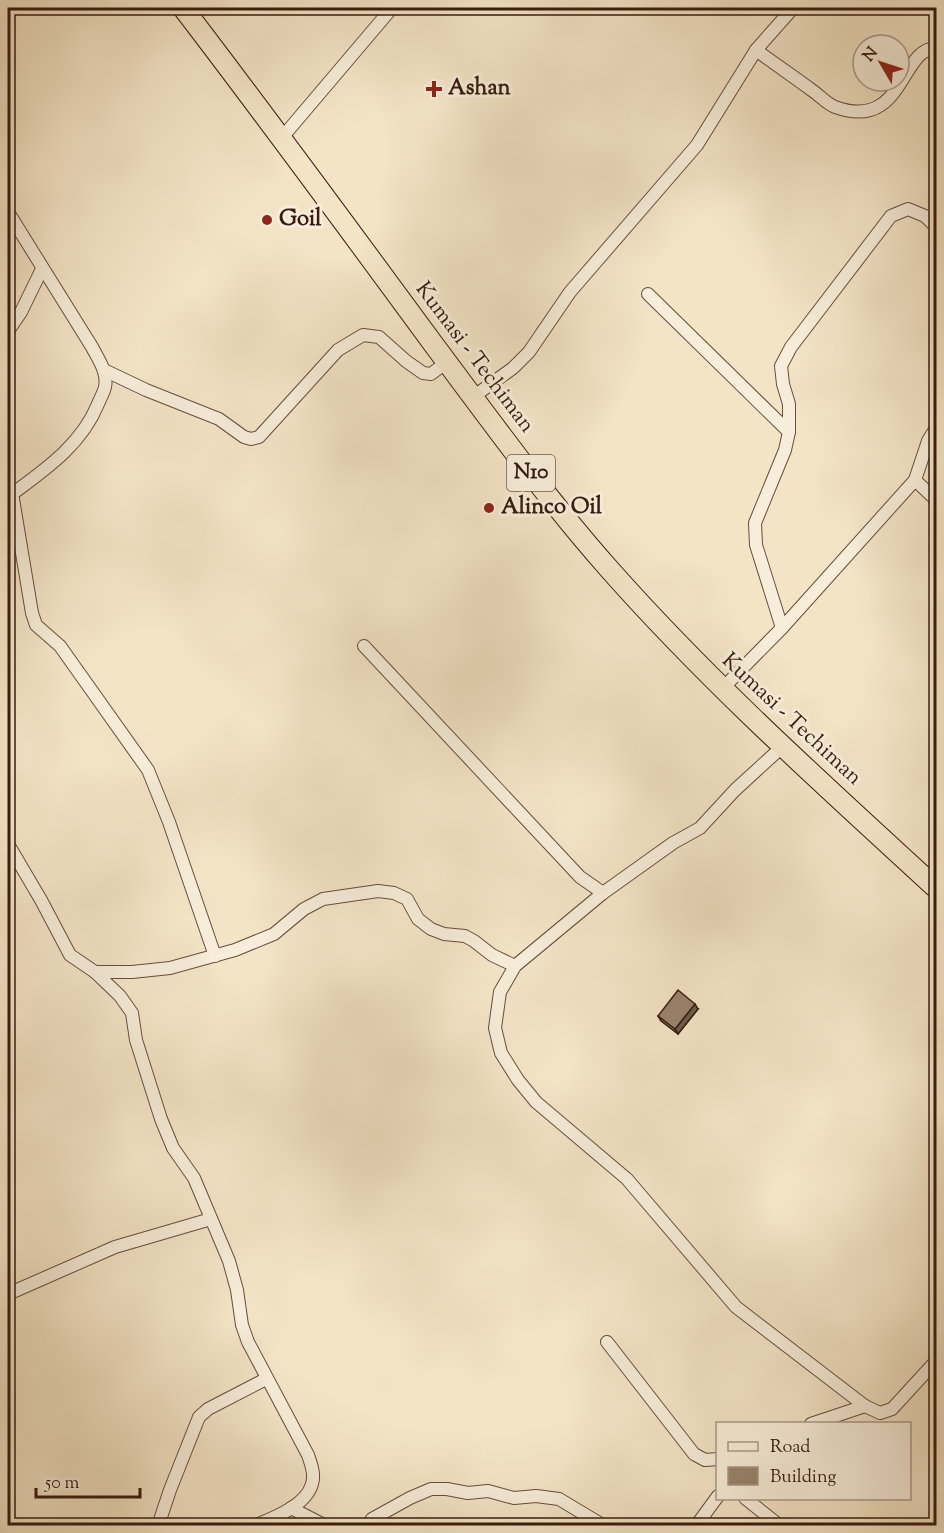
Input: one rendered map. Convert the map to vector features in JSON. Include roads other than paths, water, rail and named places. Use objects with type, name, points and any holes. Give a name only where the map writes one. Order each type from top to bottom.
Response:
[{"type":"highway","name":"Kumasi - Techiman","points":[[183,8],[473,397],[536,480],[605,564],[663,629],[722,689],[936,888]]},
{"type":"street","points":[[280,140],[392,8]]},
{"type":"street","points":[[473,397],[513,368],[529,352],[570,292],[697,145],[756,50],[793,8]]},
{"type":"street","points":[[756,50],[833,106],[865,112],[882,105],[894,93],[921,54],[928,48],[936,48]]},
{"type":"street","points":[[782,628],[756,545],[755,522],[785,450],[789,432],[789,404],[781,366],[791,347],[891,216],[908,209],[925,216],[936,227]]},
{"type":"street","points":[[8,212],[92,347],[104,370],[105,386],[92,418],[73,444],[44,471],[10,495],[32,613],[36,625],[60,646],[148,770],[170,822],[215,956]]},
{"type":"street","points":[[8,331],[21,312],[42,269]]},
{"type":"street","points":[[648,294],[789,432]]},
{"type":"street","points":[[104,370],[146,390],[212,415],[244,437],[251,439],[259,437],[338,350],[363,335],[379,337],[406,362],[423,373],[430,374],[447,362]]},
{"type":"street","points":[[722,689],[782,628],[915,480],[928,441],[936,428]]},
{"type":"street","points":[[915,480],[936,500]]},
{"type":"street","points":[[364,646],[580,877],[603,893]]},
{"type":"street","points":[[782,747],[735,790],[700,828],[673,843],[603,893],[515,966],[500,992],[495,1028],[501,1053],[518,1080],[536,1102],[627,1179],[736,1308],[865,1406],[880,1413],[892,1409],[936,1361]]},
{"type":"street","points":[[8,844],[70,955],[95,972],[120,996],[132,1012],[136,1040],[161,1119],[173,1148],[194,1178],[229,1261],[245,1334],[266,1379],[308,1455],[313,1473],[312,1485],[302,1499],[291,1508],[254,1526]]},
{"type":"street","points":[[95,972],[132,972],[171,968],[215,956],[274,934],[304,909],[323,899],[378,891],[394,893],[407,899],[418,919],[431,929],[465,936],[492,955],[515,966]]},
{"type":"street","points":[[8,1294],[115,1247],[211,1219]]},
{"type":"street","points":[[608,1341],[694,1454],[705,1460],[716,1460]]},
{"type":"street","points":[[158,1526],[199,1417],[208,1409],[266,1379]]},
{"type":"street","points":[[816,1422],[865,1406]]},
{"type":"street","points":[[367,1526],[372,1519],[410,1498],[431,1489],[447,1489],[468,1492],[488,1491],[514,1498],[536,1496],[560,1499],[604,1526]]},
{"type":"street","points":[[696,1526],[716,1497]]},
{"type":"street","points":[[748,1500],[780,1526]]},
{"type":"street","points":[[291,1508],[326,1526]]},
{"type":"place","name":"Ashan","points":[[434,89]]},
{"type":"place","name":"Goil","points":[[267,220]]},
{"type":"place","name":"Alinco Oil","points":[[489,508]]}]
